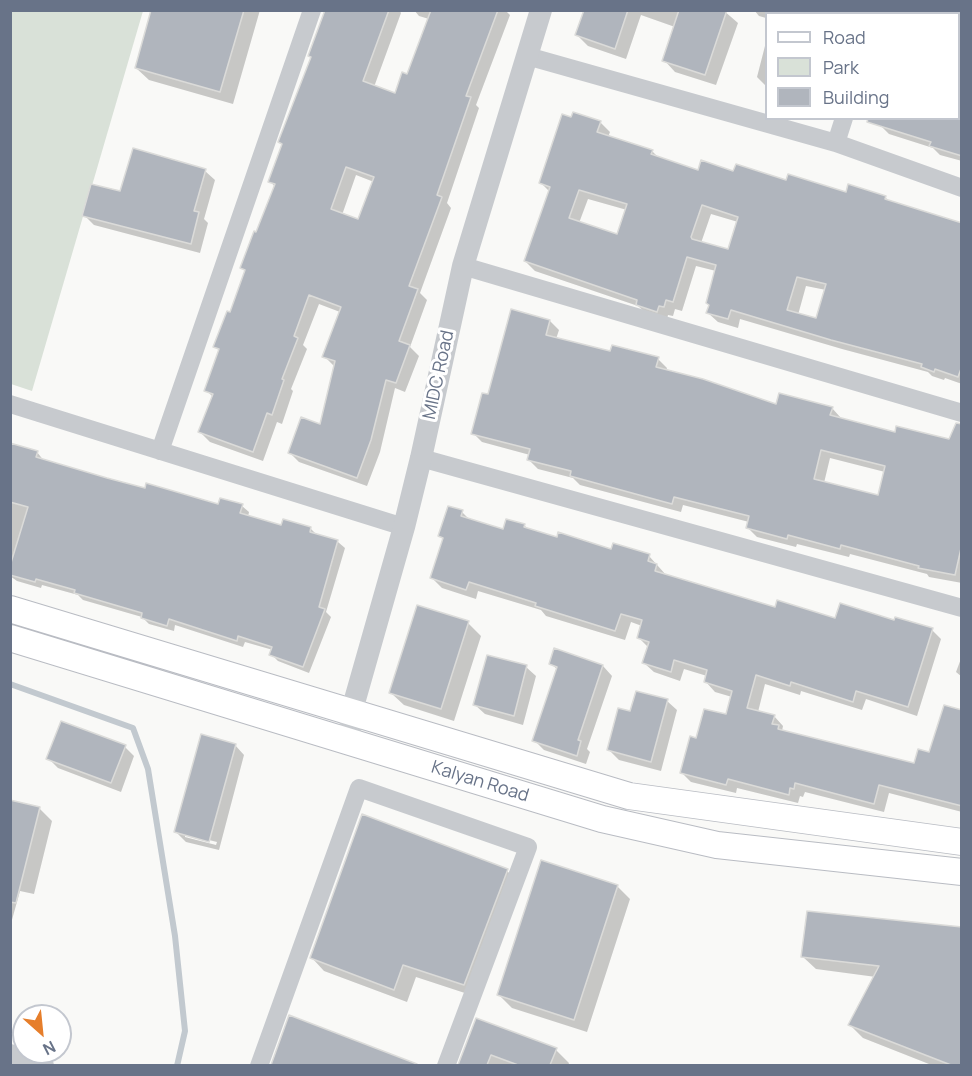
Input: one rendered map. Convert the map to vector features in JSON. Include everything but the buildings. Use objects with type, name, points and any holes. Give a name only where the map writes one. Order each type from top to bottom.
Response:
[{"type":"main road","name":"Kalyan Road","points":[[10,609],[629,796],[962,842]]},
{"type":"main road","name":"Kalyan Road","points":[[10,638],[602,819],[717,845],[962,872]]},
{"type":"main road","points":[[544,801],[554,773]]},
{"type":"street","points":[[160,451],[312,10]]},
{"type":"street","name":"MIDC Road","points":[[349,742],[352,711],[404,527],[463,266],[541,10]]},
{"type":"street","points":[[527,56],[836,143],[962,188]]},
{"type":"street","points":[[836,143],[843,120]]},
{"type":"street","points":[[463,266],[962,413]]},
{"type":"street","points":[[10,405],[404,527]]},
{"type":"street","points":[[421,458],[962,608]]},
{"type":"street","points":[[259,1065],[360,788],[528,847],[446,1065]]},
{"type":"street","points":[[10,1055],[43,1065]]},
{"type":"green space","points":[[10,11],[143,11],[32,391],[11,384]]},
{"type":"waterway","points":[[10,684],[133,728],[148,769],[175,936],[185,1031],[177,1066]]}]
